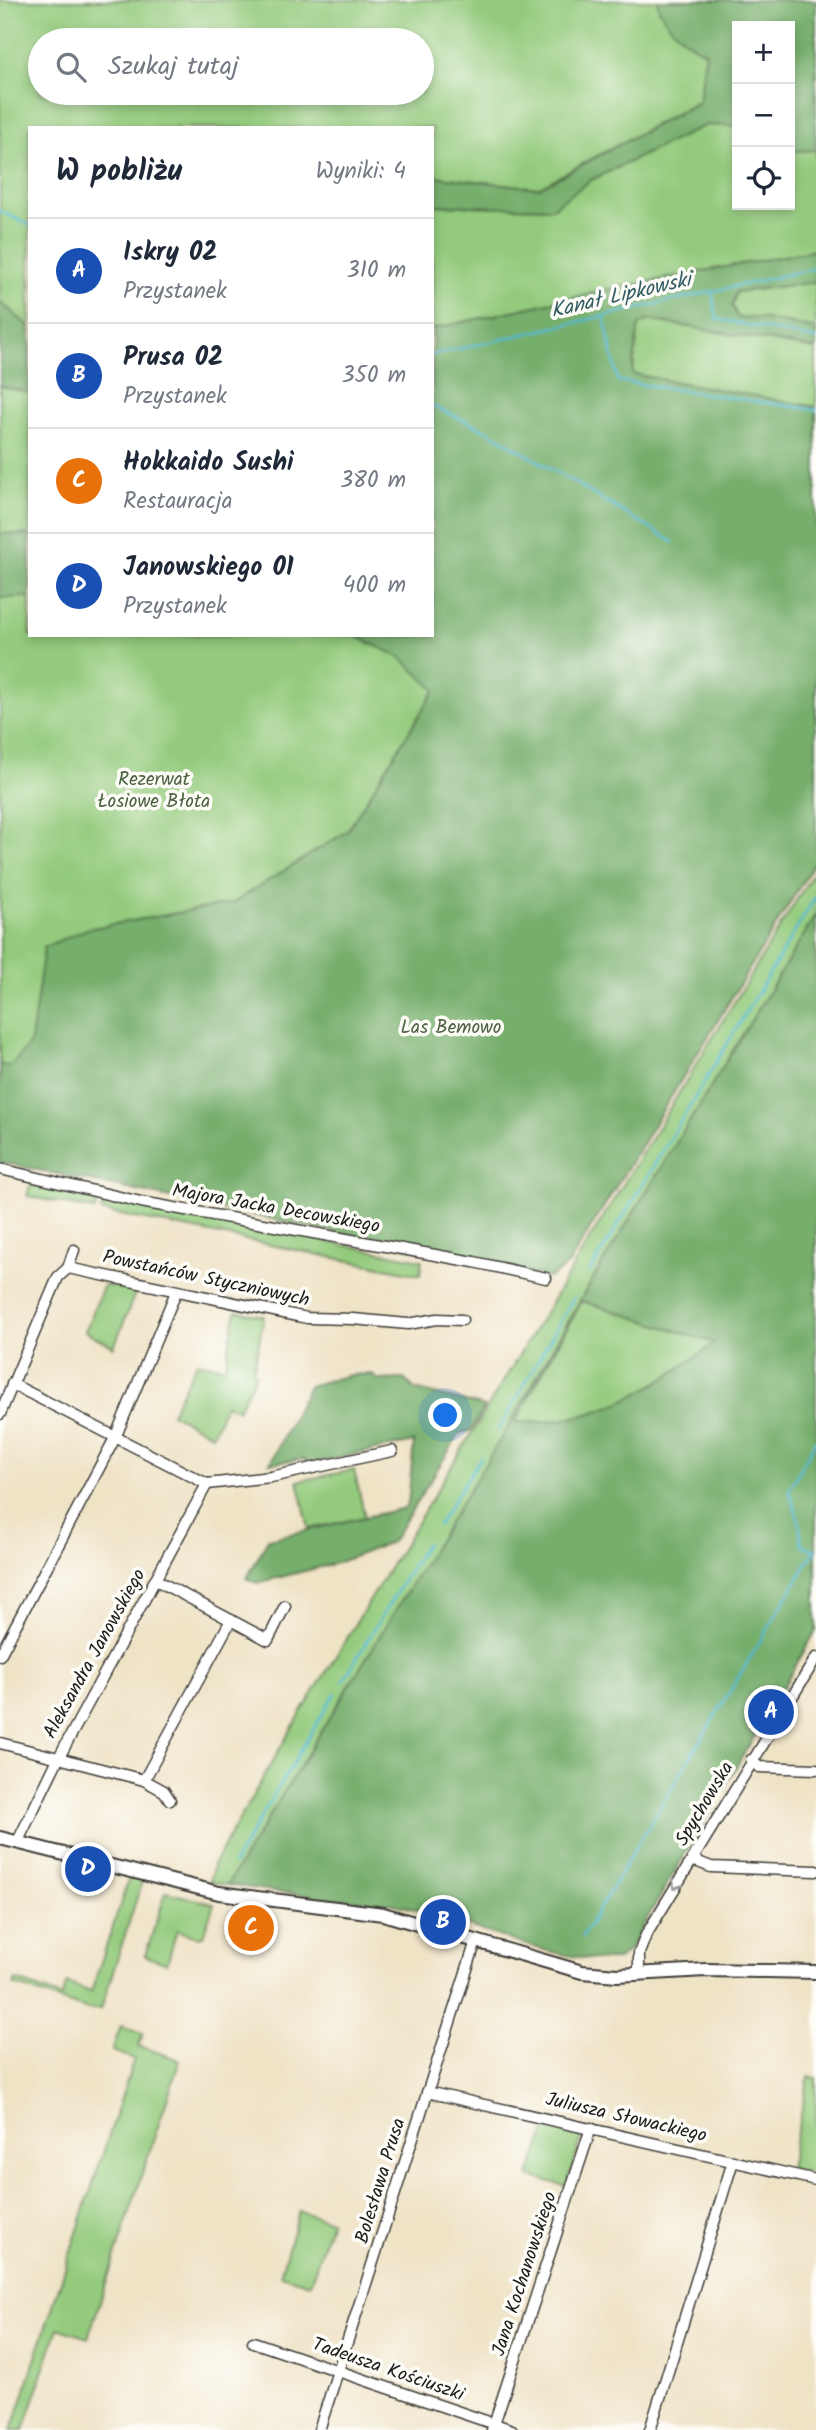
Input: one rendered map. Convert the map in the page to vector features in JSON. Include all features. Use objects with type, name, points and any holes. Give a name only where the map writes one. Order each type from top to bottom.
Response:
[{"type":"street","name":"Majora Jacka Decowskiego","points":[[0,1169],[141,1202],[474,1262],[546,1278]]},
{"type":"street","points":[[0,1414],[58,1278],[68,1268],[74,1250]]},
{"type":"street","name":"Powstańców Styczniowych","points":[[68,1268],[314,1319],[352,1318],[408,1324],[437,1319],[462,1320]]},
{"type":"street","points":[[0,1655],[115,1438],[176,1292]]},
{"type":"street","points":[[12,1384],[206,1484],[271,1477],[392,1451]]},
{"type":"street","name":"Aleksandra Janowskiego","points":[[17,1843],[58,1759],[206,1484]]},
{"type":"street","points":[[156,1580],[268,1640],[285,1606]]},
{"type":"street","points":[[144,1780],[231,1620]]},
{"type":"street","name":"Spychowska","points":[[639,1974],[641,1945],[751,1760],[816,1658]]},
{"type":"street","points":[[0,1743],[144,1780],[163,1791],[170,1800]]},
{"type":"street","points":[[751,1760],[759,1767],[816,1769]]},
{"type":"street","points":[[0,1838],[186,1886],[383,1914],[582,1972],[816,1972]]},
{"type":"street","points":[[692,1860],[711,1867],[816,1871]]},
{"type":"street","name":"Bolesława Prusa","points":[[319,2430],[476,1941]]},
{"type":"street","name":"Juliusza Słowackiego","points":[[427,2092],[816,2180]]},
{"type":"street","name":"Jana Kochanowskiego","points":[[493,2427],[591,2128]]},
{"type":"street","points":[[650,2430],[733,2161]]},
{"type":"street","name":"Tadeusza Kościuszki","points":[[253,2342],[493,2427],[512,2430]]},
{"type":"green space","points":[[0,0],[713,0],[699,101],[538,188],[434,176],[434,126],[28,126],[28,325],[0,302]]},
{"type":"green space","points":[[657,0],[816,0],[816,150],[795,151],[795,21],[732,21],[732,126],[706,125],[591,180],[552,208],[434,205],[434,176],[539,188],[699,102],[706,52],[691,44],[663,15]]},
{"type":"green space","points":[[706,125],[732,126],[732,210],[795,210],[795,151],[816,150],[816,250],[620,287],[434,329],[434,205],[552,208],[591,180]]},
{"type":"green space","name":"Las Bemowo","points":[[816,250],[816,282],[736,292],[732,306],[738,318],[760,318],[816,329],[816,349],[649,320],[639,325],[632,374],[816,407],[816,860],[568,1265],[550,1278],[0,1162],[0,1065],[11,1066],[31,1042],[44,947],[87,929],[233,903],[347,831],[435,690],[400,657],[357,637],[434,637],[434,329],[620,287]]},
{"type":"green space","points":[[816,282],[816,329],[760,318],[738,318],[732,306],[736,292]]},
{"type":"green space","points":[[0,302],[28,325],[28,393],[0,386]]},
{"type":"green space","points":[[649,320],[816,349],[816,407],[632,374],[639,325]]},
{"type":"green space","points":[[0,386],[28,393],[28,535],[0,533]]},
{"type":"green space","points":[[0,533],[28,535],[28,597],[0,598]]},
{"type":"green space","name":"Rezerwat Łosiowe Błota","points":[[0,540],[28,545],[28,637],[378,637],[441,684],[354,839],[0,1087]]},
{"type":"green space","points":[[816,868],[816,915],[582,1297],[511,1422],[227,1885],[210,1882],[213,1865],[289,1733]]},
{"type":"green space","points":[[816,915],[816,1631],[628,1951],[618,1960],[567,1955],[512,1941],[398,1905],[227,1885],[511,1422],[582,1297]],"holes":[[[581,1301],[715,1343],[646,1389],[597,1411],[544,1422],[515,1422]]]},
{"type":"green space","points":[[30,1185],[99,1198],[95,1210],[27,1196]]},
{"type":"green space","points":[[106,1199],[422,1260],[420,1275],[101,1211]]},
{"type":"green space","points":[[104,1285],[136,1291],[114,1347],[85,1331]]},
{"type":"green space","points":[[582,1301],[716,1343],[669,1375],[622,1402],[572,1418],[545,1422],[515,1422]]},
{"type":"green space","points":[[236,1311],[264,1316],[253,1373],[256,1374],[238,1410],[226,1404],[212,1435],[171,1413],[197,1362],[225,1367]]},
{"type":"green space","points":[[372,1374],[378,1380],[404,1379],[415,1389],[485,1407],[470,1431],[460,1433],[392,1542],[337,1563],[257,1583],[247,1578],[268,1539],[405,1508],[408,1503],[414,1442],[308,1464],[305,1459],[270,1463],[309,1386],[349,1375]]},
{"type":"green space","points":[[354,1470],[365,1517],[309,1529],[298,1481]]},
{"type":"green space","points":[[129,1878],[142,1882],[101,2009],[85,2009],[14,1985],[16,1980],[62,1997],[67,1983],[91,1992]]},
{"type":"green space","points":[[166,1892],[214,1904],[203,1936],[197,1937],[177,1930],[167,1964],[145,1956]]},
{"type":"green space","points":[[121,2026],[143,2033],[139,2046],[180,2060],[88,2338],[58,2328],[24,2430],[12,2430],[134,2059],[112,2051]]},
{"type":"green space","points":[[809,2076],[816,2078],[816,2174],[789,2168]]},
{"type":"green space","points":[[547,2126],[579,2133],[582,2138],[566,2186],[529,2176]]},
{"type":"green space","points":[[299,2211],[331,2221],[310,2284],[280,2275]]},
{"type":"waterway","name":"Kanał Lipkowski","points":[[0,211],[28,224]]},
{"type":"waterway","name":"Kanał Lipkowski","points":[[434,355],[816,268]]},
{"type":"waterway","points":[[712,292],[717,319],[816,339]]},
{"type":"waterway","points":[[604,316],[618,381],[816,410]]},
{"type":"waterway","points":[[434,407],[488,431],[673,542]]},
{"type":"waterway","points":[[590,1272],[816,896]]},
{"type":"waterway","points":[[498,1431],[574,1297]]},
{"type":"waterway","points":[[814,1550],[802,1545],[799,1521],[789,1490],[816,1440]]},
{"type":"waterway","points":[[438,1525],[481,1457]]},
{"type":"waterway","points":[[343,1681],[426,1543]]},
{"type":"waterway","points":[[582,1937],[815,1550]]},
{"type":"waterway","points":[[233,1864],[335,1693]]},
{"type":"place","name":"Iskry 02","points":[[771,1712]]},
{"type":"place","name":"Janowskiego 01","points":[[88,1869]]},
{"type":"place","name":"Prusa 02","points":[[443,1922]]},
{"type":"place","name":"Hokkaido Sushi","points":[[251,1928]]}]
